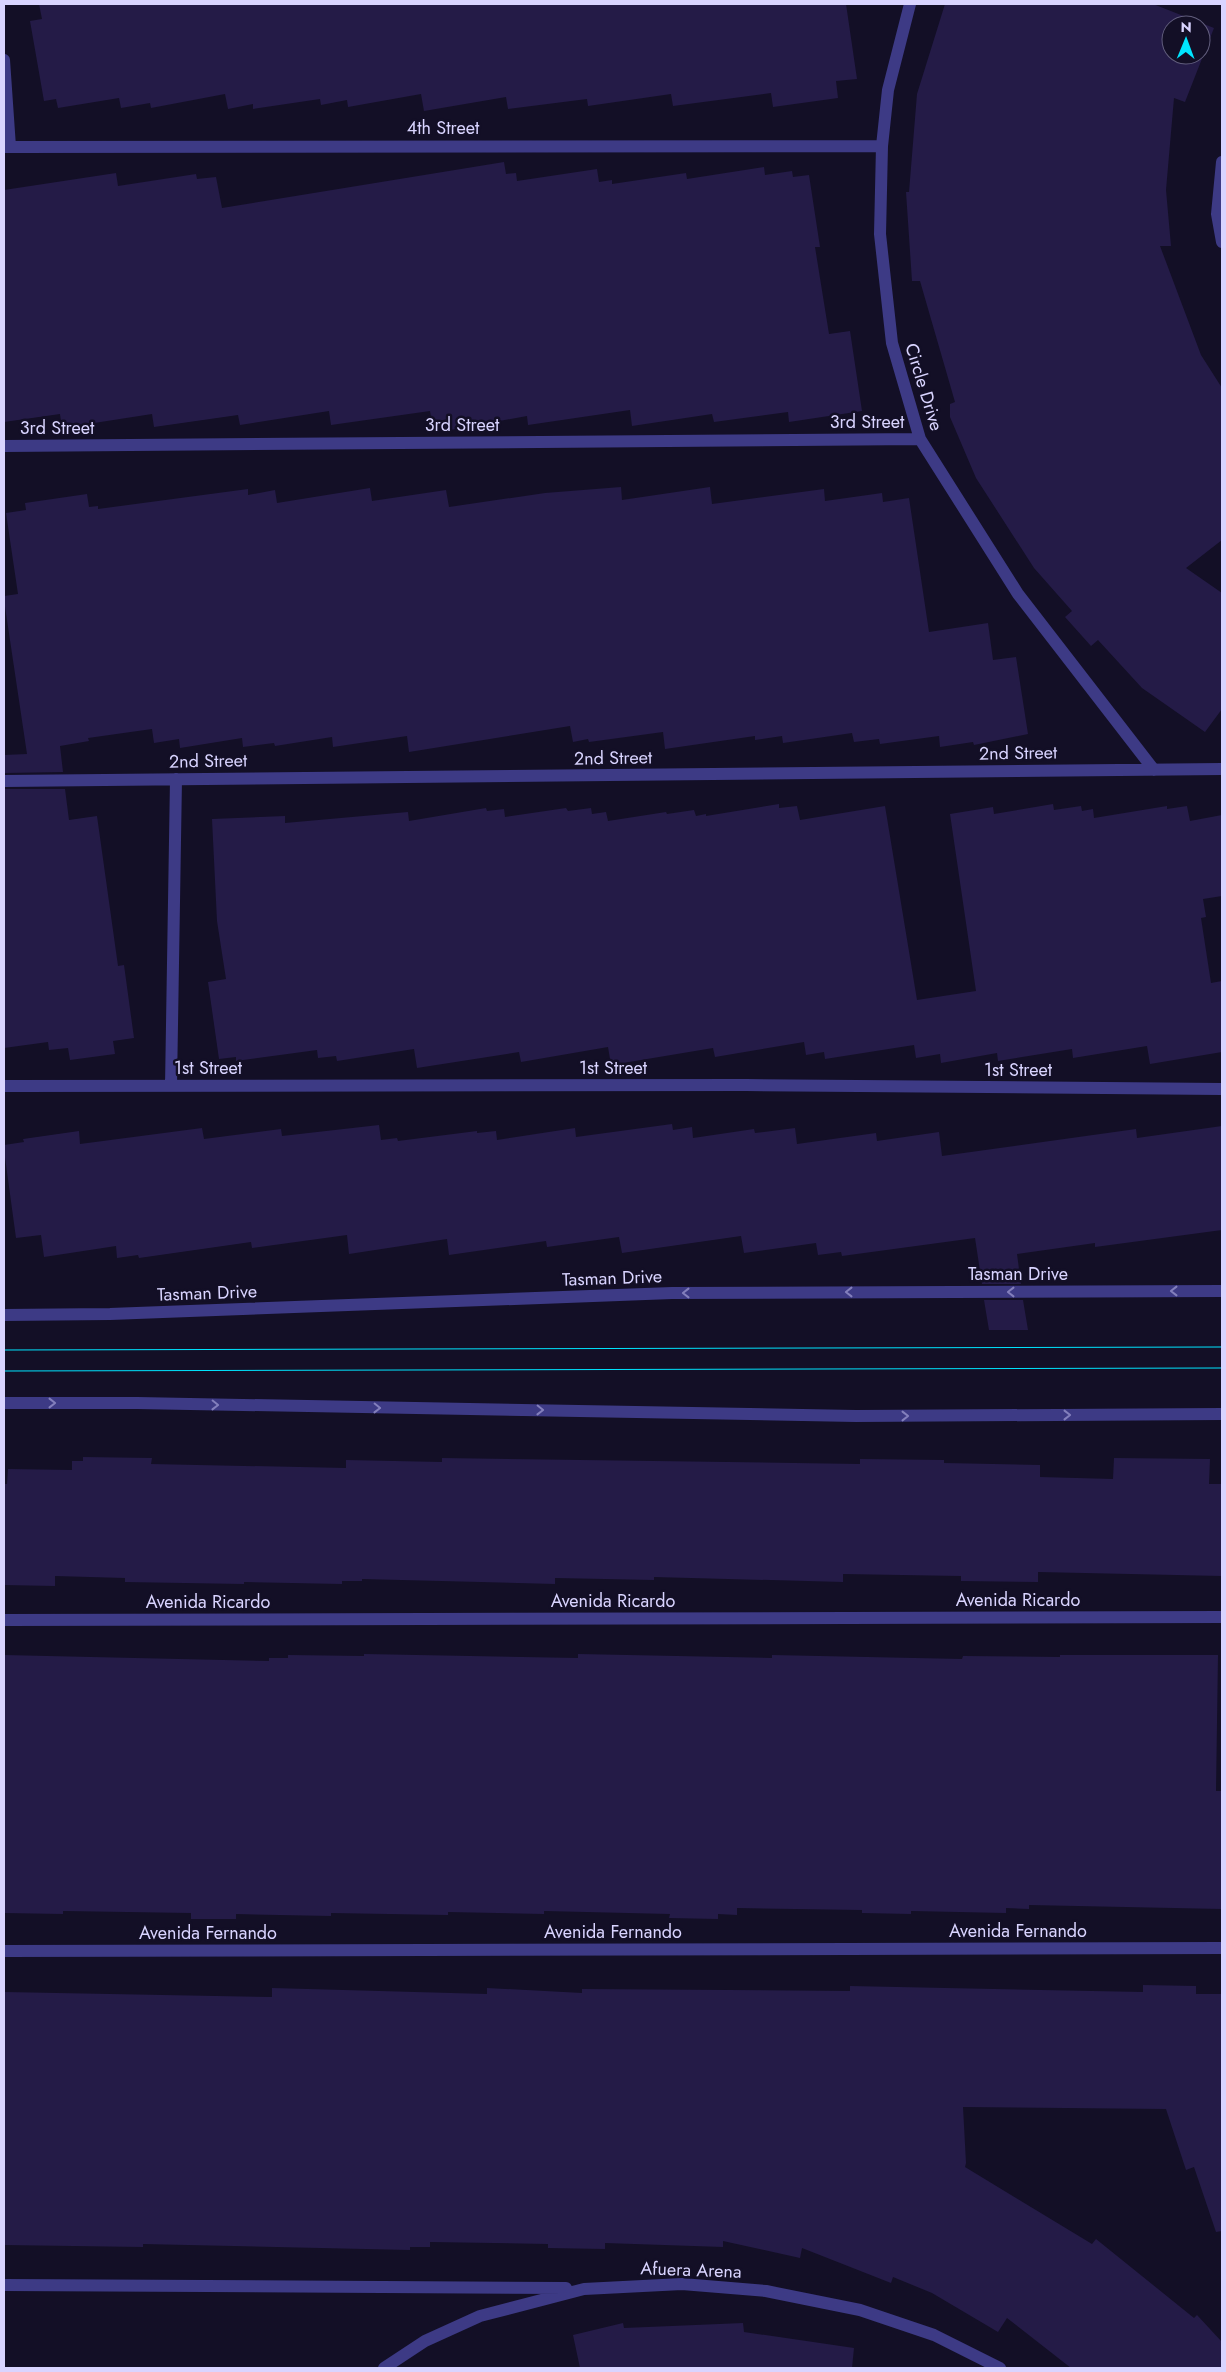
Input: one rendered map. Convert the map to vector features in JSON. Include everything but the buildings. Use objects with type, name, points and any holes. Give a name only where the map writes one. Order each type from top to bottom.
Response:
[{"type":"street","name":"Circle Drive","points":[[910,4],[888,90],[882,146],[880,234],[892,344],[920,439],[1018,594],[1154,770]]},
{"type":"street","points":[[4,60],[7,147]]},
{"type":"street","name":"4th Street","points":[[7,147],[882,146]]},
{"type":"street","points":[[1222,162],[1217,214],[1222,242]]},
{"type":"street","name":"3rd Street","points":[[4,446],[920,439]]},
{"type":"street","name":"2nd Street","points":[[4,781],[1222,769]]},
{"type":"street","points":[[172,1086],[176,779]]},
{"type":"street","name":"1st Street","points":[[4,1086],[756,1085],[1222,1089]]},
{"type":"street","name":"Tasman Drive","points":[[4,1315],[110,1314],[672,1293],[1222,1291]]},
{"type":"street","points":[[4,1403],[856,1416],[1222,1414]]},
{"type":"street","name":"Avenida Ricardo","points":[[4,1620],[1222,1617]]},
{"type":"street","name":"Avenida Fernando","points":[[4,1951],[1222,1948]]},
{"type":"street","name":"Afuera Arena","points":[[384,2368],[425,2341],[480,2316],[584,2288],[682,2284],[766,2291],[860,2310],[934,2336],[1000,2368]]},
{"type":"street","points":[[4,2285],[584,2288]]},
{"type":"tram line","points":[[4,1350],[1222,1347]]},
{"type":"tram line","points":[[4,1371],[1222,1368]]}]
